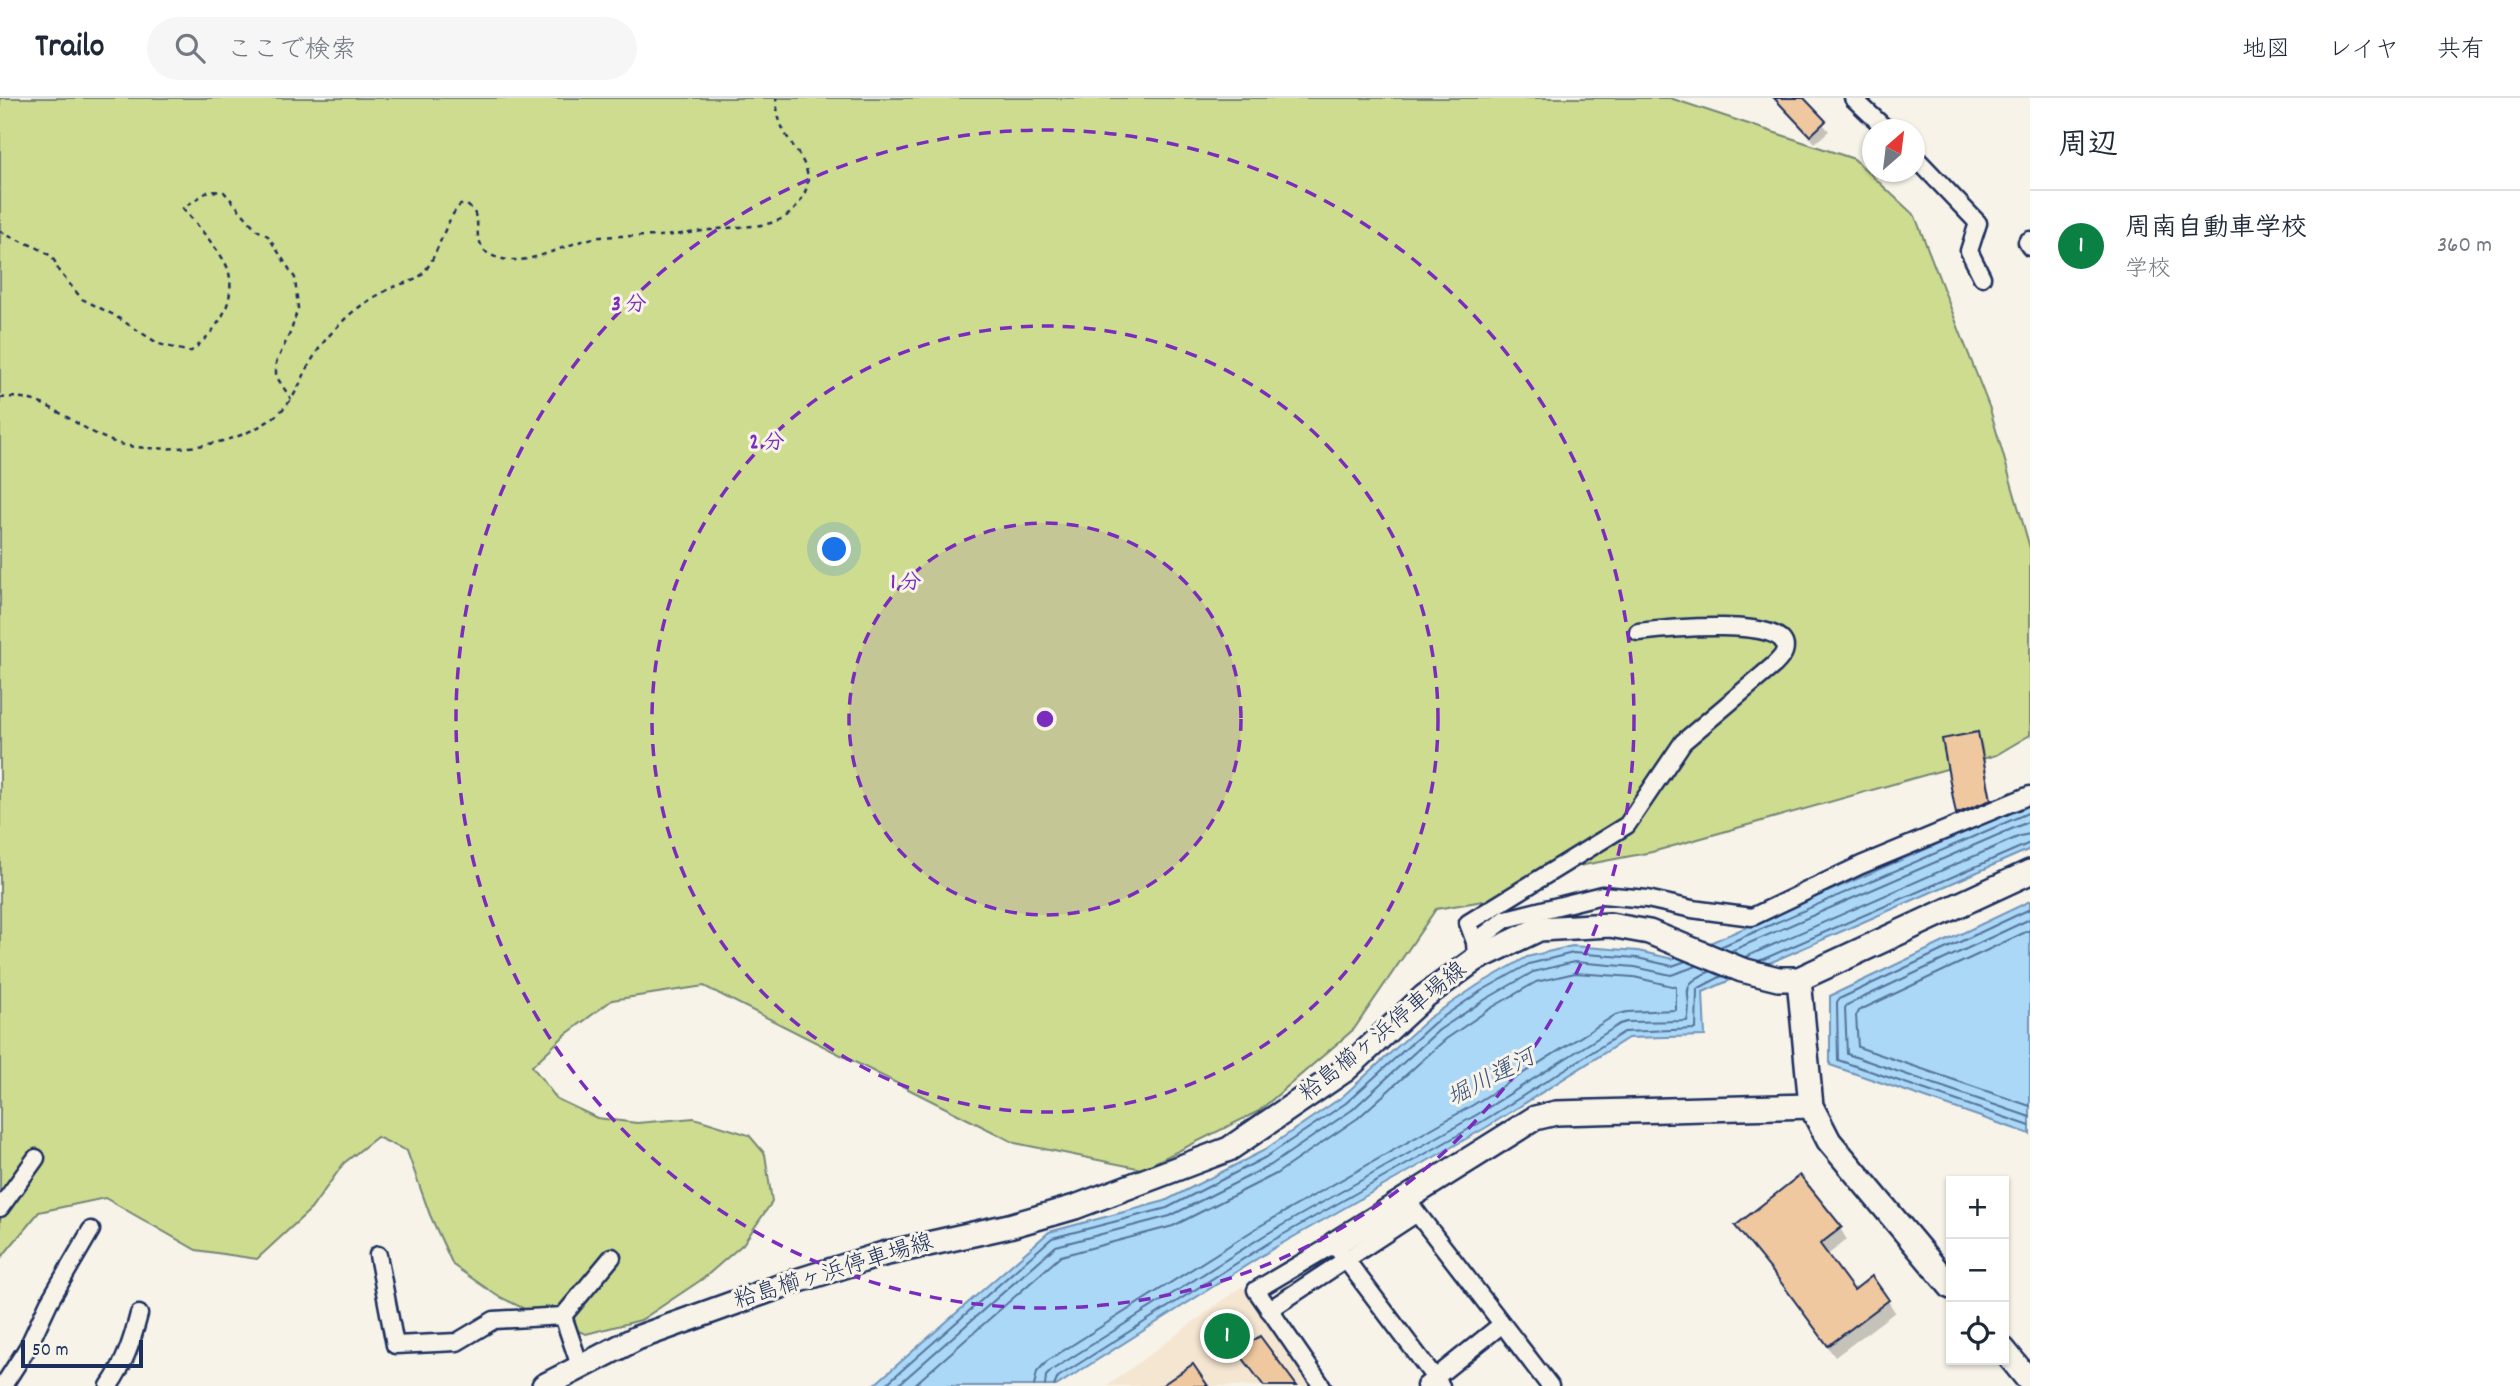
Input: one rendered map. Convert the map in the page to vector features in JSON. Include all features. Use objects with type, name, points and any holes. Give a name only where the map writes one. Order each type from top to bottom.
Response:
[{"type":"main road","points":[[1946,1281],[1829,1141],[1811,1106],[1789,979],[2030,872]]},
{"type":"main road","name":"粭島櫛ヶ浜停車場線","points":[[544,1386],[637,1338],[787,1284],[883,1254],[1009,1226],[1075,1208],[1229,1149],[1345,1070],[1475,950],[1539,929],[1611,925],[1649,932],[1742,970],[1789,979]]},
{"type":"main road","points":[[1340,1252],[1412,1207],[1535,1118],[1556,1113],[1811,1106]]},
{"type":"main road","points":[[2009,1356],[2030,1382]]},
{"type":"street","points":[[1853,98],[1875,119]]},
{"type":"street","points":[[1925,168],[1978,223],[1969,251],[1982,277]]},
{"type":"street","points":[[2030,240],[2027,242],[2030,247]]},
{"type":"street","points":[[1475,950],[1468,923],[1627,825],[1683,743],[1774,665],[1784,652],[1784,645],[1779,637],[1765,631],[1725,626],[1638,632]]},
{"type":"street","points":[[1475,950],[1506,919],[1602,895],[1647,899],[1692,909],[1752,917],[1861,865],[2030,795]]},
{"type":"street","points":[[0,1208],[36,1158]]},
{"type":"street","points":[[1412,1207],[1550,1386]]},
{"type":"street","points":[[2,1386],[28,1347],[49,1302],[91,1230]]},
{"type":"street","points":[[1340,1252],[1434,1383],[1501,1325]]},
{"type":"street","points":[[1269,1310],[1340,1252]]},
{"type":"street","points":[[1322,1386],[1256,1290],[1340,1252]]},
{"type":"street","points":[[378,1255],[395,1345],[457,1342],[495,1320],[563,1316],[612,1257]]},
{"type":"street","points":[[109,1386],[121,1369],[139,1314]]},
{"type":"street","points":[[563,1316],[580,1366]]},
{"type":"path","points":[[0,398],[29,397],[98,437],[122,446],[141,448],[205,445],[247,433],[262,426],[291,399],[317,351],[344,320],[359,307],[395,286],[418,278],[430,261],[451,214],[460,205],[467,205],[474,211],[482,250],[493,258],[502,260],[522,260],[598,237],[662,236],[764,225],[780,220],[794,210],[806,191],[808,180],[805,164],[783,129],[776,98]]},
{"type":"path","points":[[0,231],[13,240],[48,253],[82,299],[112,314],[159,344],[190,352],[220,323],[230,290],[228,268],[183,208],[209,191],[224,192],[257,230],[268,236],[295,278],[298,308],[276,363],[276,376],[291,399]]},
{"type":"shaded area","points":[[1242,1286],[1319,1386],[1107,1386]]},
{"type":"green space","points":[[0,98],[1670,98],[1854,159],[1862,166],[1862,182],[1879,182],[1915,216],[1990,409],[2030,548],[2030,735],[1996,755],[1652,852],[1542,873],[1501,898],[1436,909],[1354,1029],[1259,1111],[1142,1169],[1015,1143],[704,986],[612,1000],[565,1035],[532,1066],[557,1099],[597,1118],[637,1123],[694,1118],[749,1135],[765,1154],[772,1202],[743,1244],[704,1278],[641,1320],[586,1334],[543,1318],[496,1295],[453,1265],[430,1215],[407,1151],[377,1137],[344,1163],[311,1209],[257,1259],[196,1250],[105,1198],[39,1212],[0,1259]]},
{"type":"water","name":"堀川運河","points":[[2030,804],[2030,849],[1703,992],[1705,1036],[1628,1038],[1487,1127],[1274,1248],[1056,1386],[873,1386],[1049,1232],[1165,1201],[1263,1151],[1342,1097],[1429,1018],[1478,985],[1527,957],[1572,946],[1638,951],[1673,959]]},
{"type":"water","points":[[2030,901],[2030,1134],[1830,1065],[1830,996]]},
{"type":"building","points":[[1774,98],[1804,98],[1826,121],[1810,136]]},
{"type":"building","points":[[1978,732],[1991,800],[1956,814],[1942,739]]},
{"type":"building","points":[[1800,1175],[1842,1227],[1820,1244],[1854,1290],[1872,1276],[1889,1300],[1828,1346],[1735,1226]]},
{"type":"building","points":[[1260,1336],[1297,1386],[1264,1386],[1238,1352]]},
{"type":"building","points":[[1193,1364],[1208,1386],[1161,1386]]},
{"type":"place","name":"周南自動車学校","points":[[1227,1336]]}]
